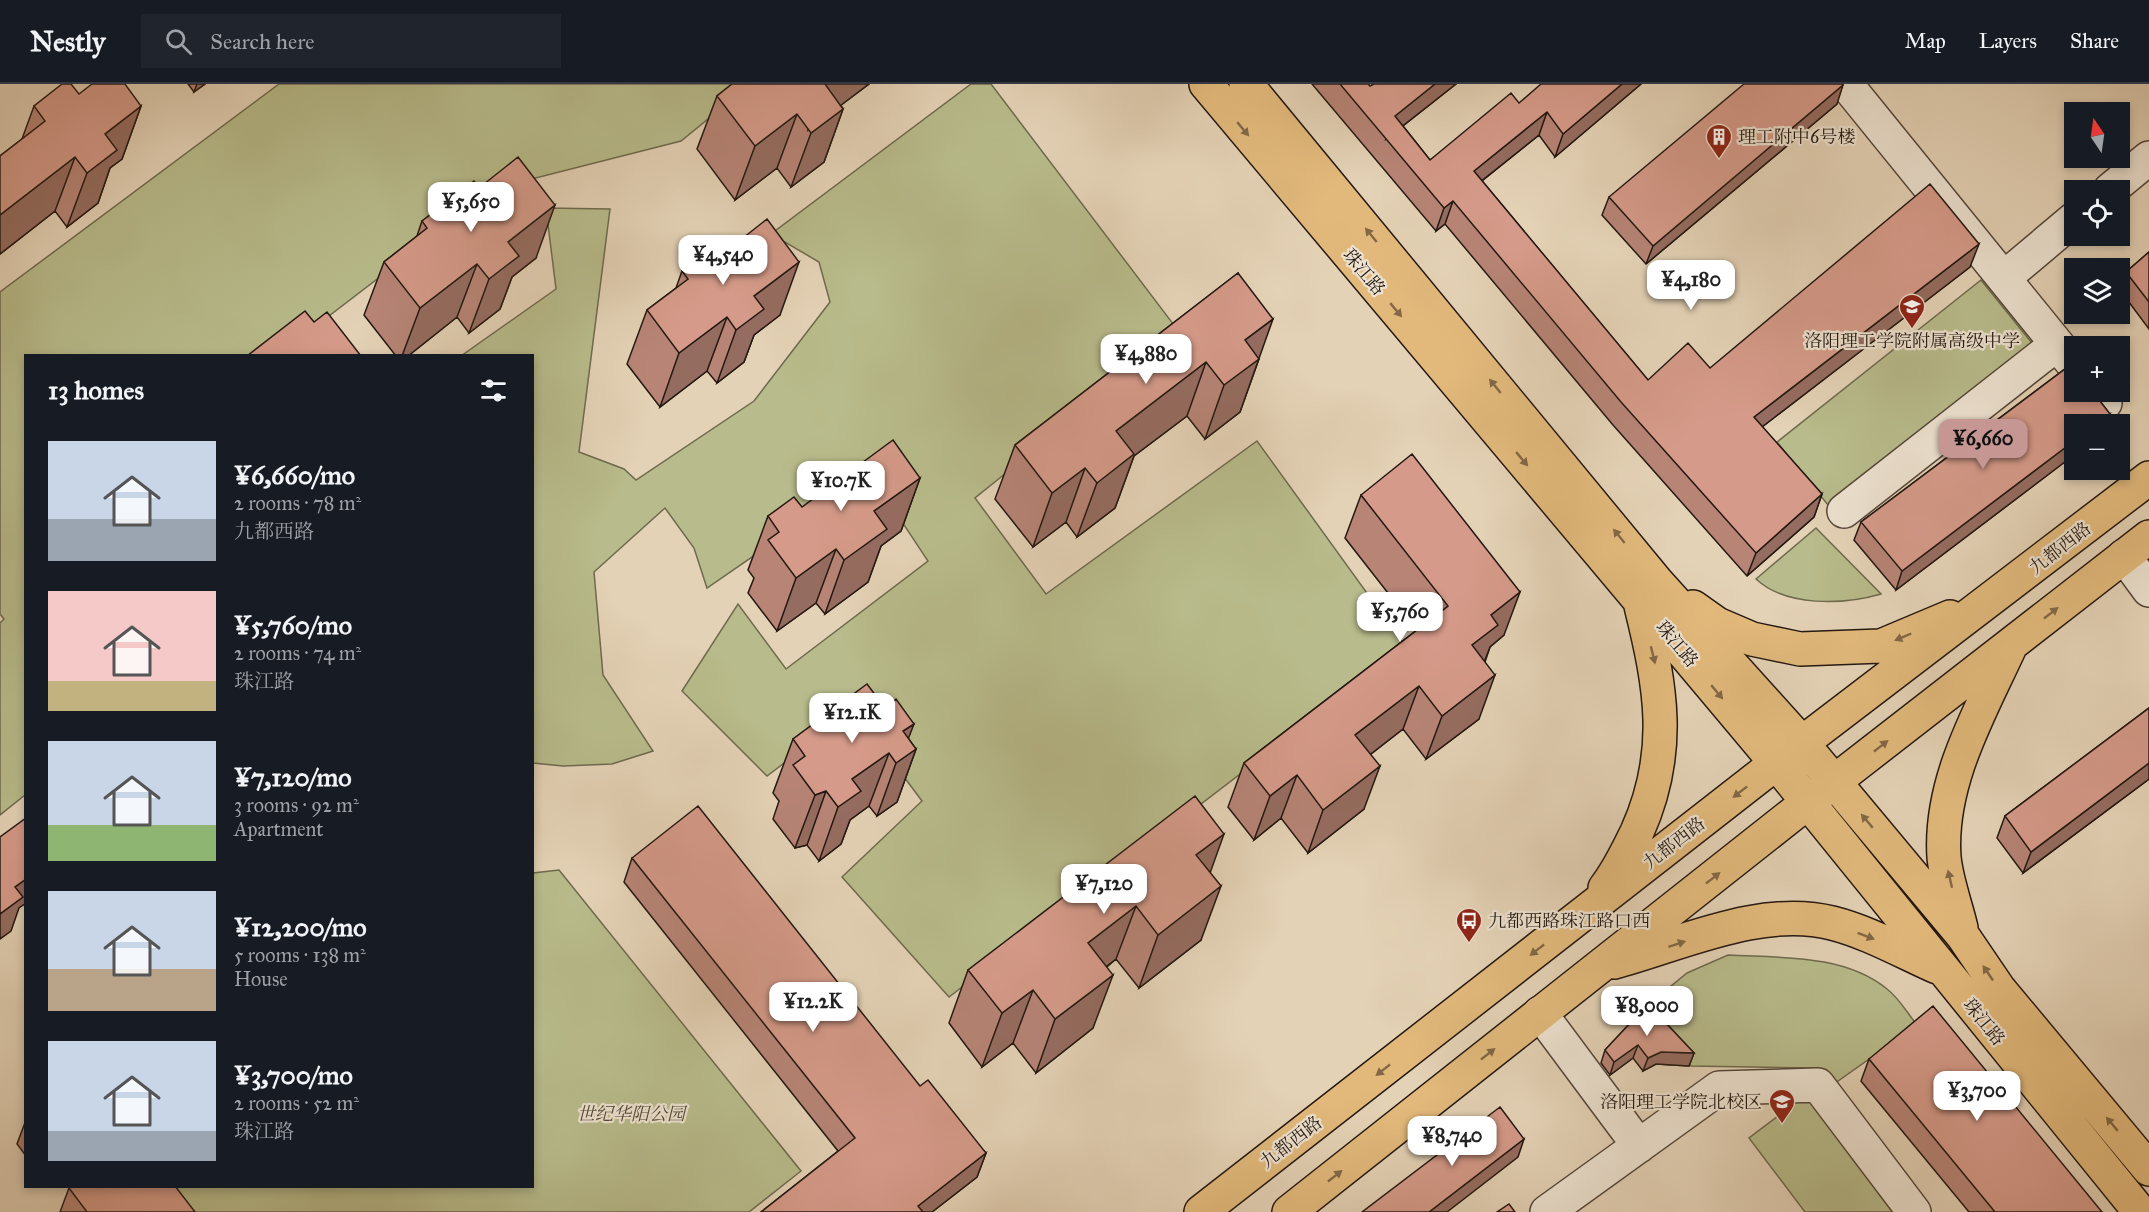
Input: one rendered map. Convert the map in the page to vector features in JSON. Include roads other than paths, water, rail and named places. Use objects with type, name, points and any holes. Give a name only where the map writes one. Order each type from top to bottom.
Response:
[{"type":"main road","name":"珠江路","points":[[1206,84],[1647,590],[1802,743],[1963,936],[1999,989],[2149,1169]]},
{"type":"main road","name":"珠江路","points":[[1246,84],[1647,590],[1777,764],[2140,1212]]},
{"type":"main road","name":"九都西路","points":[[1202,1212],[1802,743],[1996,598],[2149,478]]},
{"type":"main road","points":[[1289,1212],[1808,802],[2136,547]]},
{"type":"main road","points":[[1647,590],[1752,639],[1800,649],[1881,646],[1996,598]]},
{"type":"main road","points":[[1583,914],[1619,870],[1651,800],[1661,734],[1657,672],[1647,590]]},
{"type":"main road","points":[[1963,936],[1944,858],[1947,816],[1960,756],[2012,643]]},
{"type":"main road","points":[[1601,966],[1720,930],[1780,917],[1831,923],[1941,969]]},
{"type":"lane","points":[[1854,86],[2064,352]]},
{"type":"lane","points":[[2122,180],[2149,158]]},
{"type":"lane","points":[[2004,278],[2064,227]]},
{"type":"lane","points":[[1844,511],[2064,355]]},
{"type":"lane","points":[[2136,547],[2149,590]]},
{"type":"lane","points":[[1540,1013],[1639,1146]]},
{"type":"lane","points":[[1547,1212],[1719,1088],[1818,1085],[1914,1212]]},
{"type":"place","name":"理工附中6号楼","points":[[1719,160]]},
{"type":"place","name":"洛阳理工学院附属高级中学","points":[[1912,330]]},
{"type":"place","name":"九都西路珠江路口西","points":[[1469,944]]},
{"type":"place","name":"洛阳理工学院北校区","points":[[1782,1125]]},
{"type":"park label","name":"世纪华阳公园","points":[[631,1114]]}]
